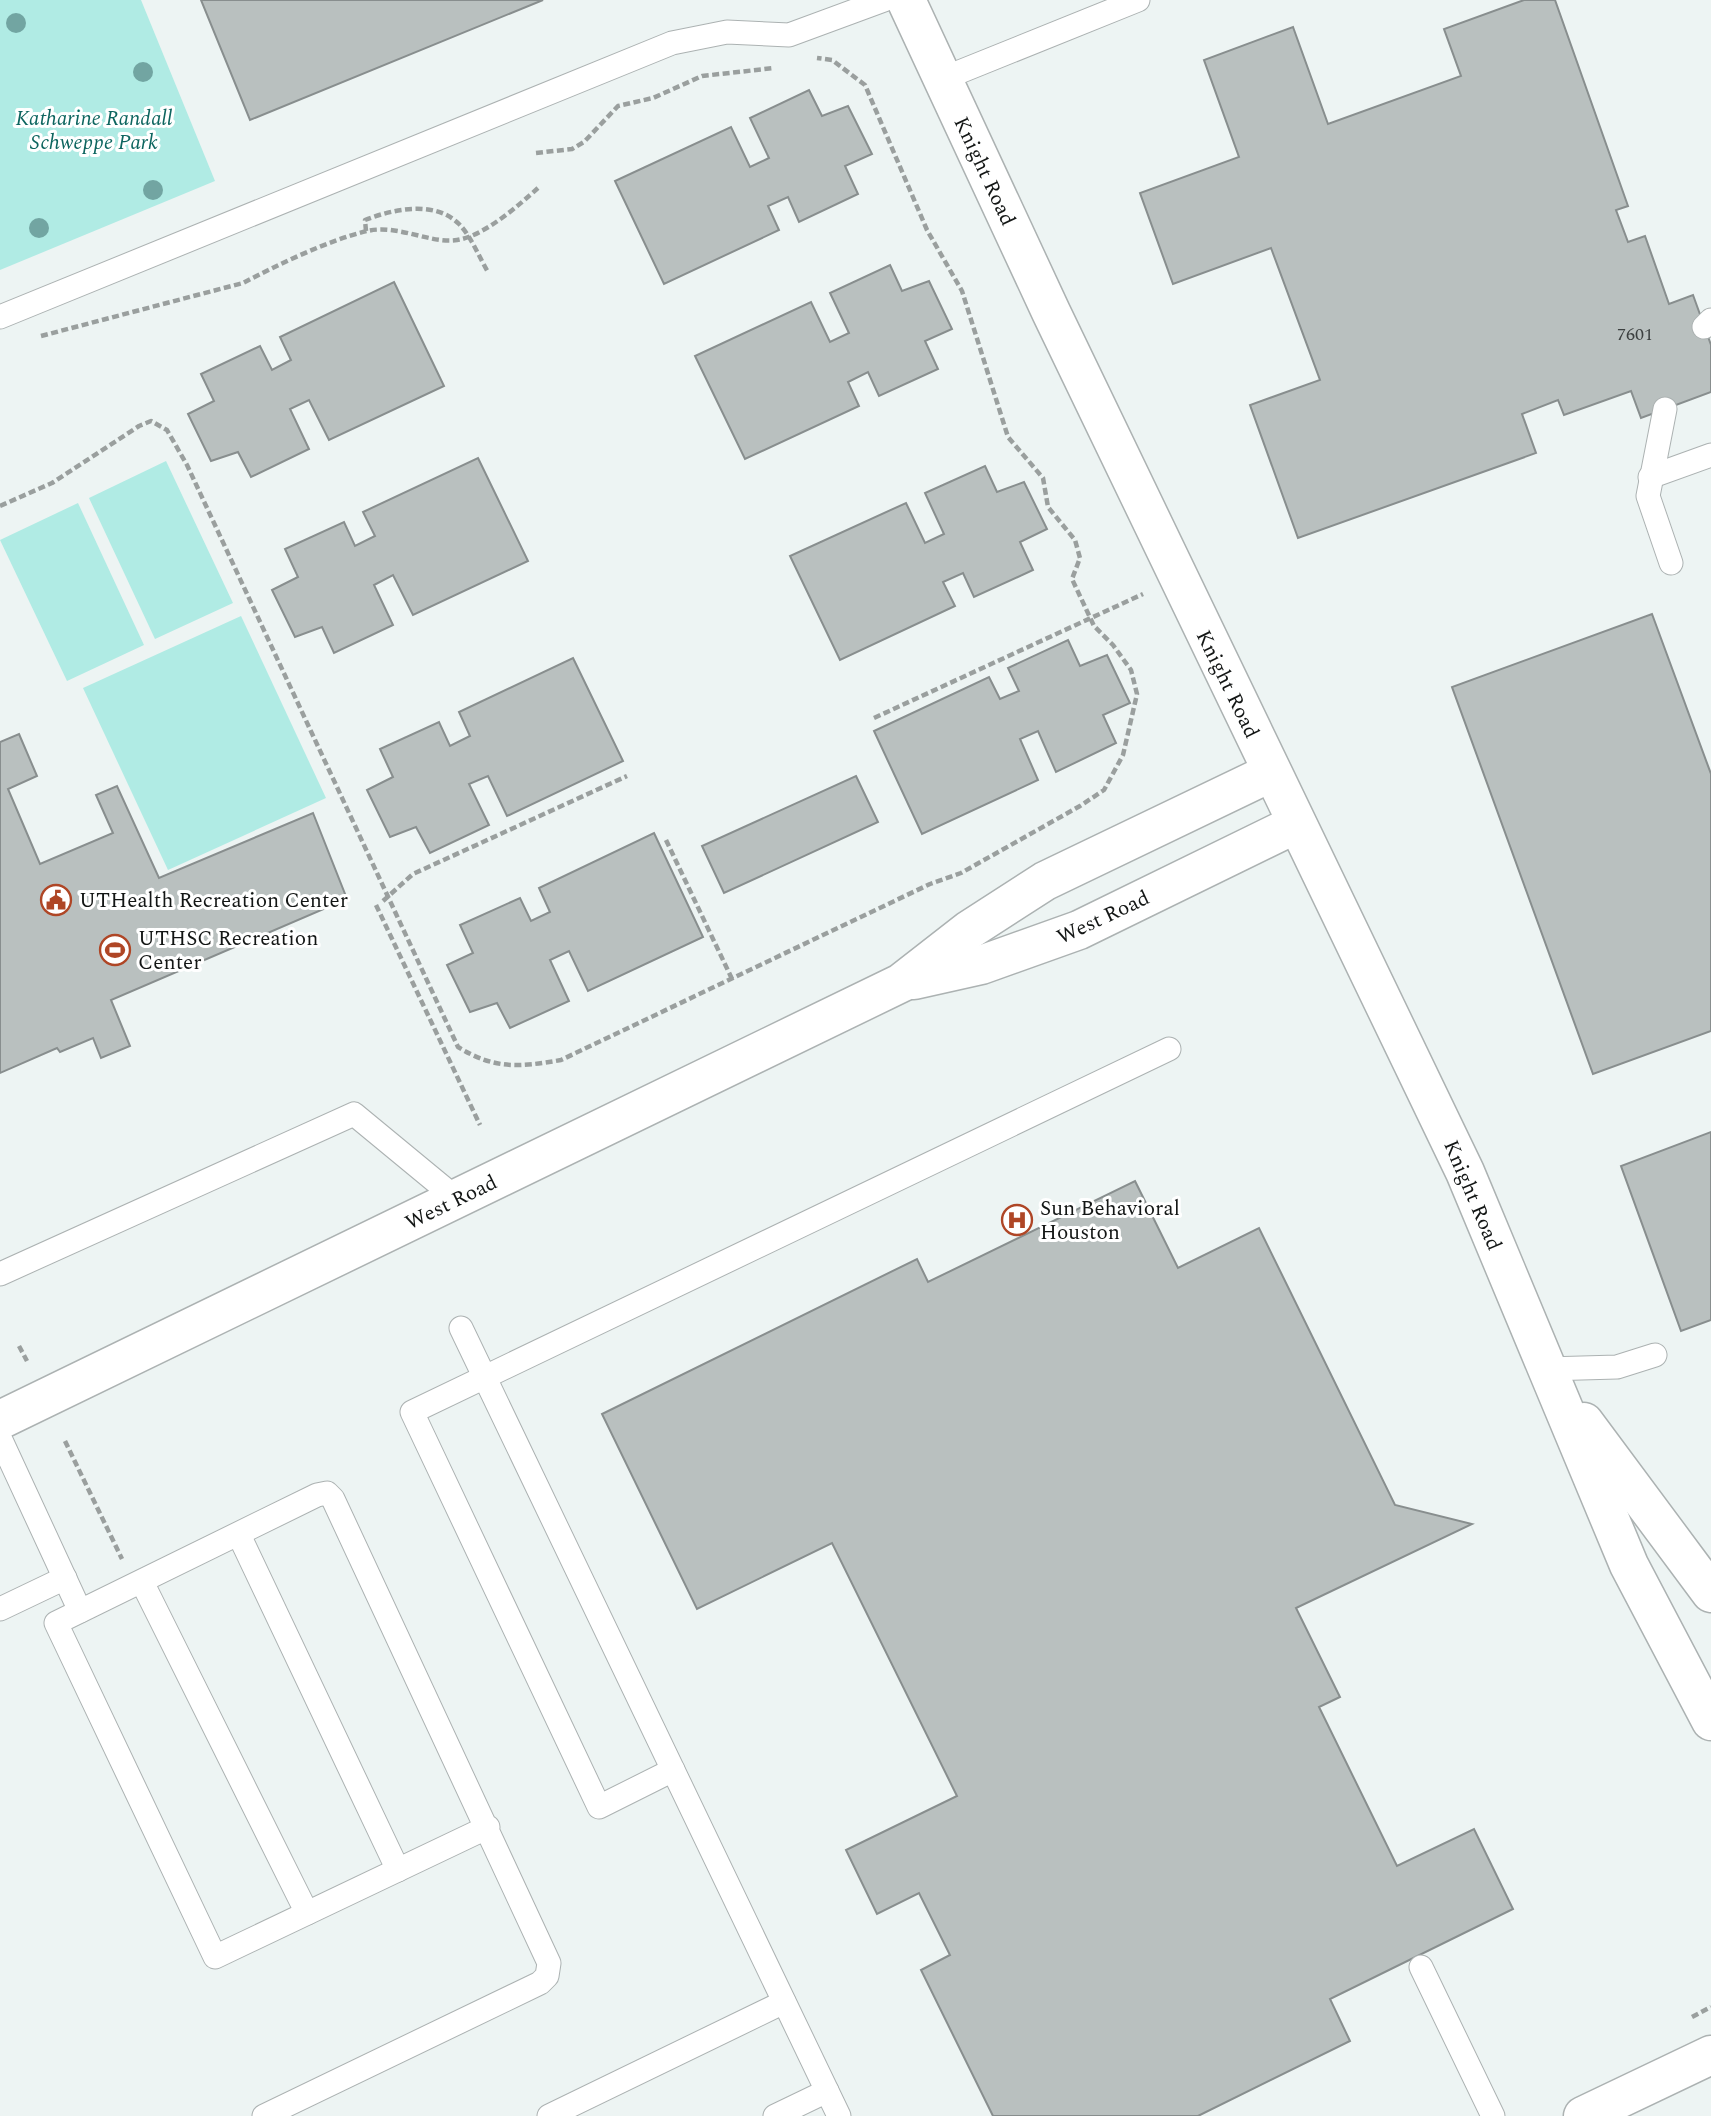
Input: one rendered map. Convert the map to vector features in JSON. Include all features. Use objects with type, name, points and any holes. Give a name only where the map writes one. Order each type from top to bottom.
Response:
[{"type":"street","name":"Knight Road","points":[[906,0],[1270,773],[1465,1172],[1629,1565],[1711,1721]]},
{"type":"street","name":"West Road","points":[[0,1420],[901,983],[969,930],[1045,881],[1270,773]]},
{"type":"street","name":"West Road","points":[[901,983],[981,965],[1043,944],[1296,824]]},
{"type":"street","name":"Knight Road","points":[[1546,1369],[1711,1592]]},
{"type":"street","points":[[1583,2116],[1711,2055]]},
{"type":"lane","points":[[0,317],[672,43],[727,32],[789,34],[831,22],[884,0]]},
{"type":"lane","points":[[942,79],[1138,0]]},
{"type":"lane","points":[[1665,409],[1648,496],[1671,563]]},
{"type":"lane","points":[[1650,477],[1711,455]]},
{"type":"lane","points":[[673,1770],[599,1807],[412,1412],[1169,1049]]},
{"type":"lane","points":[[0,1274],[354,1114],[457,1199]]},
{"type":"lane","points":[[461,1328],[839,2116]]},
{"type":"lane","points":[[1546,1369],[1616,1367],[1655,1355]]},
{"type":"lane","points":[[0,1438],[80,1611]]},
{"type":"lane","points":[[264,2116],[540,1983],[547,1976],[550,1963],[488,1827],[333,1499],[327,1493],[317,1495],[56,1623],[215,1957],[488,1827]]},
{"type":"lane","points":[[239,1535],[398,1870]]},
{"type":"lane","points":[[0,1609],[65,1578]]},
{"type":"lane","points":[[142,1582],[307,1913]]},
{"type":"lane","points":[[1421,1967],[1493,2116]]},
{"type":"lane","points":[[550,2116],[784,2002]]},
{"type":"lane","points":[[775,2116],[827,2091]]},
{"type":"path","points":[[0,506],[52,483],[139,426],[151,421],[167,430],[187,465],[458,1046],[497,1065],[528,1066],[561,1060],[930,884],[961,873],[1104,790],[1123,755],[1137,694],[1131,670],[1113,645],[1094,626],[1072,579],[1080,558],[1075,540],[1048,507],[1043,478],[1007,437],[962,291],[927,230],[866,85],[832,60],[818,58],[808,61]]},
{"type":"path","points":[[536,153],[572,149],[584,142],[618,106],[653,99],[702,76],[787,67]]},
{"type":"path","points":[[31,339],[243,283],[270,269],[366,231],[386,229],[456,240],[507,215],[538,188]]},
{"type":"path","points":[[366,231],[365,220],[384,213],[426,209],[459,224],[488,272]]},
{"type":"path","points":[[874,718],[1143,594]]},
{"type":"path","points":[[383,901],[413,874],[627,776]]},
{"type":"path","points":[[666,840],[732,979]]},
{"type":"path","points":[[376,905],[480,1125]]},
{"type":"path","points":[[19,1346],[27,1362]]},
{"type":"path","points":[[65,1440],[111,1536]]},
{"type":"path","points":[[1692,2017],[1711,2007]]},
{"type":"green space","name":"Katharine Randall Schweppe Park","points":[[0,0],[141,0],[215,181],[0,270]]},
{"type":"green space","points":[[166,461],[233,603],[155,639],[89,498]]},
{"type":"green space","points":[[78,503],[144,645],[67,681],[0,540]]},
{"type":"green space","points":[[241,616],[326,798],[168,870],[83,688]]},
{"type":"building","points":[[201,0],[543,0],[250,120]]},
{"type":"building","points":[[1524,0],[1555,0],[1628,206],[1616,210],[1628,242],[1645,236],[1669,304],[1693,295],[1711,345],[1711,392],[1641,418],[1631,391],[1564,415],[1558,400],[1522,414],[1536,453],[1298,538],[1250,405],[1320,380],[1271,248],[1173,284],[1140,193],[1239,157],[1204,60],[1293,27],[1328,124],[1461,76],[1444,29]]},
{"type":"building","points":[[809,90],[822,116],[848,106],[872,154],[845,166],[858,194],[799,222],[788,197],[768,206],[779,230],[664,284],[615,181],[731,127],[750,167],[769,158],[750,118]]},
{"type":"building","points":[[890,265],[902,291],[929,281],[952,329],[925,341],[938,369],[879,396],[868,372],[848,382],[859,406],[745,459],[695,356],[811,302],[830,342],[849,333],[830,293]]},
{"type":"building","points":[[394,282],[444,386],[329,440],[309,400],[290,409],[309,449],[251,477],[238,452],[211,461],[188,414],[214,401],[201,374],[260,346],[272,370],[291,360],[280,337]]},
{"type":"building","points":[[478,458],[528,561],[413,615],[393,575],[374,585],[393,625],[334,653],[322,627],[295,637],[272,590],[298,577],[285,549],[344,522],[355,546],[375,536],[363,512]]},
{"type":"building","points":[[985,466],[997,492],[1024,482],[1047,529],[1020,542],[1033,570],[974,597],[963,573],[943,582],[955,606],[840,660],[790,556],[906,503],[925,543],[944,534],[925,493]]},
{"type":"building","points":[[1652,614],[1711,774],[1711,1031],[1593,1074],[1452,687]]},
{"type":"building","points":[[1068,640],[1080,666],[1107,655],[1130,703],[1103,715],[1116,743],[1056,772],[1038,731],[1020,739],[1038,780],[922,834],[874,731],[989,677],[1000,699],[1019,691],[1008,668]]},
{"type":"building","points":[[573,658],[623,761],[507,816],[488,776],[469,784],[489,825],[430,853],[416,827],[390,837],[367,790],[393,777],[380,749],[439,722],[450,746],[470,736],[459,712]]},
{"type":"building","name":"UTHSC Recreation Center","points":[[19,734],[37,776],[8,789],[40,864],[113,833],[96,795],[117,786],[159,878],[313,813],[347,899],[111,1000],[130,1046],[101,1058],[93,1038],[60,1052],[57,1048],[0,1073],[0,742]]},
{"type":"building","points":[[856,776],[878,822],[724,893],[702,846]]},
{"type":"building","points":[[654,833],[703,937],[588,991],[569,951],[550,960],[569,1001],[510,1028],[497,1003],[470,1012],[447,965],[473,953],[460,925],[520,898],[531,921],[550,912],[539,888]]},
{"type":"building","points":[[1711,1132],[1711,1320],[1681,1331],[1621,1166]]},
{"type":"building","points":[[1135,1181],[1178,1268],[1259,1228],[1395,1505],[1472,1524],[1296,1608],[1340,1697],[1319,1707],[1397,1866],[1474,1829],[1513,1909],[1330,1999],[1350,2041],[1198,2116],[993,2116],[921,1970],[950,1955],[919,1893],[877,1914],[846,1850],[957,1796],[832,1543],[697,1609],[602,1414],[917,1259],[928,1282]]},
{"type":"place","name":"UTHealth Recreation Center","points":[[56,900]]},
{"type":"place","name":"UTHSC Recreation Center","points":[[115,950]]},
{"type":"place","name":"Sun Behavioral Houston","points":[[1017,1220]]}]
